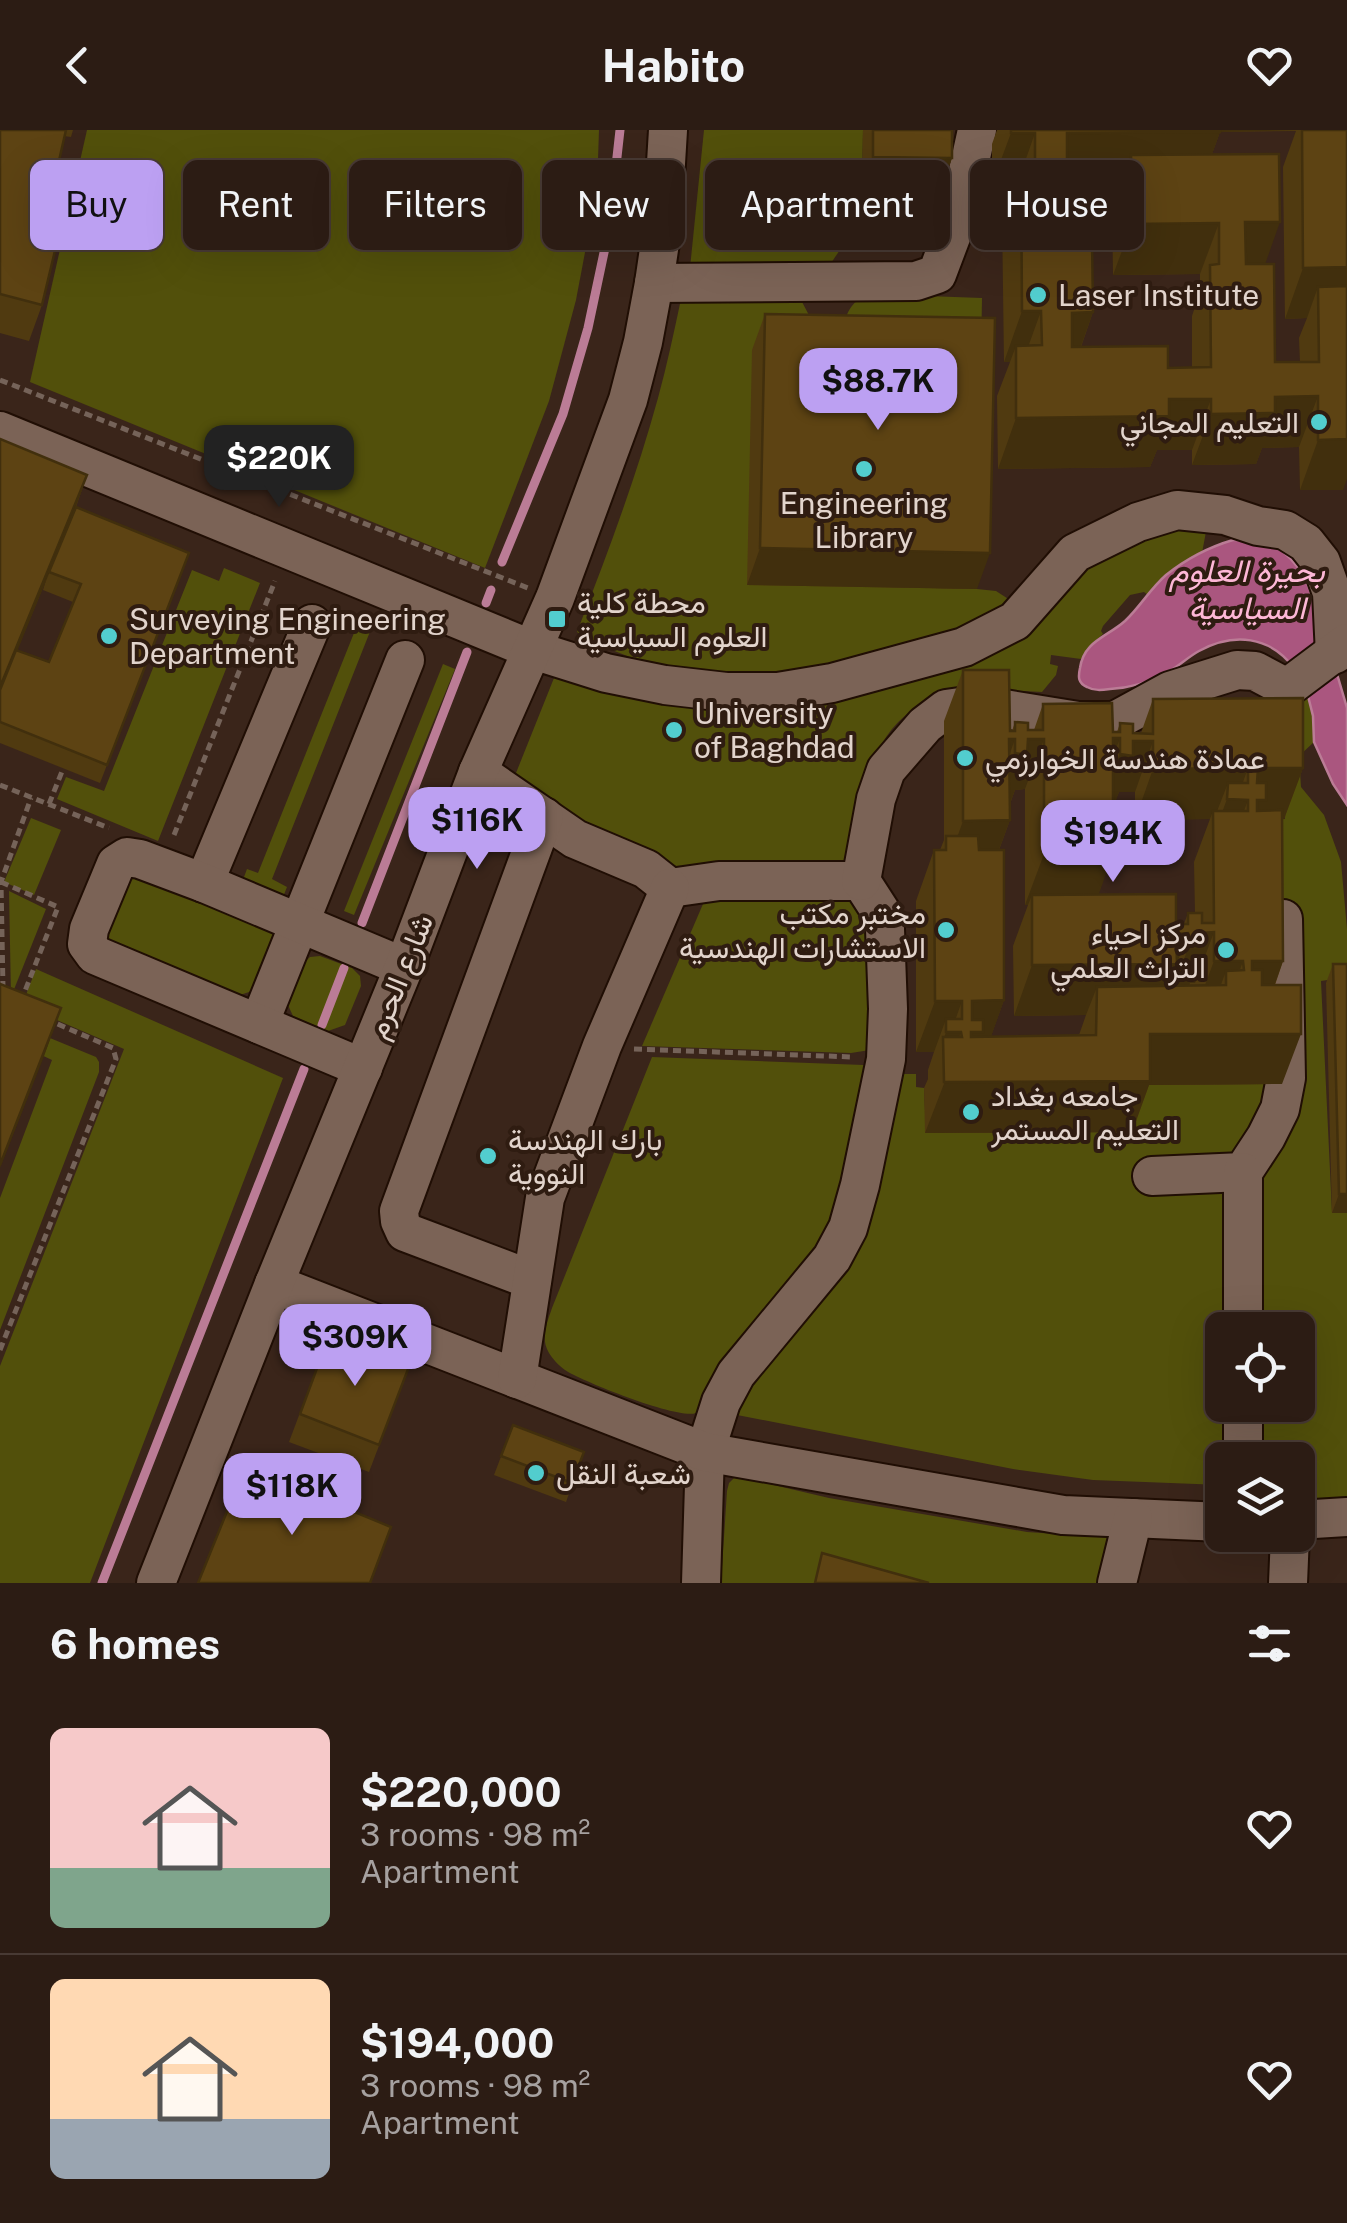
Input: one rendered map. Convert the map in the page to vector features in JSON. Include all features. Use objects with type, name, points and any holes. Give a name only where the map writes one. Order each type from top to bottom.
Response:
[{"type":"street","name":"شارع الحرم","points":[[156,1583],[478,772],[554,598],[628,400],[643,342],[662,229],[668,130]]},
{"type":"street","points":[[654,283],[916,281],[937,274],[958,221],[977,130]]},
{"type":"street","points":[[0,431],[533,650],[606,673],[726,692],[778,692],[832,682],[964,647],[1015,621],[1074,553],[1138,522],[1176,510],[1225,515],[1285,530],[1306,543],[1321,562],[1332,593],[1341,648],[1287,688],[1256,671],[1237,670],[1170,691],[1115,721],[1078,721],[992,707],[946,708],[925,725],[886,770],[876,799],[860,881],[881,912],[885,929],[888,1010],[886,1058],[860,1185],[848,1228],[832,1258],[757,1346],[721,1402],[705,1452],[700,1583]]},
{"type":"street","points":[[204,883],[312,624]]},
{"type":"street","points":[[259,1024],[405,660]]},
{"type":"street","points":[[478,772],[575,839],[646,869],[670,888],[719,881],[860,881]]},
{"type":"street","points":[[532,1280],[405,1232],[398,1211],[544,817]]},
{"type":"street","points":[[362,1068],[95,955],[88,944],[88,930],[116,864],[127,857],[204,883],[404,966]]},
{"type":"street","points":[[517,1379],[545,1198],[602,1046],[670,888]]},
{"type":"street","points":[[1243,1312],[1243,1172],[1280,1109],[1286,1078],[1283,919]]},
{"type":"street","points":[[1152,1176],[1243,1172]]},
{"type":"street","points":[[274,1284],[705,1452],[1063,1515],[1205,1521]]},
{"type":"street","points":[[1315,1519],[1347,1517]]},
{"type":"street","points":[[1118,1583],[1134,1518]]},
{"type":"street","points":[[1288,1583],[1289,1552]]},
{"type":"path","points":[[0,380],[554,598]]},
{"type":"path","points":[[174,834],[276,579]]},
{"type":"path","points":[[49,804],[64,769]]},
{"type":"path","points":[[0,785],[116,832]]},
{"type":"path","points":[[3,997],[2,882],[32,798]]},
{"type":"path","points":[[2,882],[58,907],[18,1008]]},
{"type":"path","points":[[0,1350],[116,1059],[113,1048],[50,1021]]},
{"type":"path","points":[[631,1048],[886,1058]]},
{"type":"shaded area","points":[[87,130],[599,130],[598,160],[542,160],[542,250],[585,250],[549,401],[485,568],[30,382],[60,250],[163,250],[163,160],[80,160]]},
{"type":"shaded area","points":[[704,130],[863,130],[862,160],[705,160],[705,250],[840,250],[829,266],[690,268]]},
{"type":"shaded area","points":[[872,294],[982,298],[981,354],[844,325],[853,305]]},
{"type":"shaded area","points":[[681,299],[801,300],[811,319],[747,584],[977,589],[996,591],[1013,602],[962,637],[773,678],[663,670],[594,643],[577,632],[640,457]]},
{"type":"shaded area","points":[[1208,521],[1202,553],[1166,575],[1148,595],[1130,595],[1081,659],[1051,655],[1050,664],[1058,666],[1056,675],[1042,692],[1023,691],[1021,701],[944,696],[903,718],[888,734],[867,776],[845,868],[707,879],[524,802],[512,783],[554,678],[637,699],[698,707],[1048,610],[1089,567],[1144,527]]},
{"type":"shaded area","points":[[224,568],[260,583],[158,841],[57,799],[66,777],[104,791],[192,570],[219,581]]},
{"type":"shaded area","points":[[362,613],[375,619],[272,879],[287,887],[281,902],[241,885],[247,869],[258,873]]},
{"type":"shaded area","points":[[443,664],[455,669],[354,915],[344,911]]},
{"type":"shaded area","points":[[1229,676],[1287,694],[1308,696],[1313,716],[1314,742],[1299,756],[1301,787],[1324,815],[1341,862],[1347,929],[1347,977],[1321,981],[1332,1213],[1347,1213],[1347,1501],[1315,1503],[1315,1442],[1258,1442],[1258,1422],[1315,1422],[1315,1312],[1257,1312],[1256,1184],[1270,1167],[1271,820],[1285,819],[1287,746],[1265,705],[1263,690],[1219,686],[1219,704],[1165,699]]},
{"type":"shaded area","points":[[31,818],[61,830],[34,895],[4,882]]},
{"type":"shaded area","points":[[134,874],[268,929],[274,944],[257,986],[240,995],[109,941],[104,934],[120,880]]},
{"type":"shaded area","points":[[709,890],[846,894],[866,911],[875,937],[870,1050],[851,1053],[642,1046]]},
{"type":"shaded area","points":[[9,891],[46,909],[11,997]]},
{"type":"shaded area","points":[[320,956],[352,968],[360,976],[361,986],[345,1025],[328,1031],[293,1016],[287,1003],[298,968],[310,957]]},
{"type":"shaded area","points":[[36,969],[283,1078],[90,1583],[0,1583],[0,1366],[124,1049],[22,1005]]},
{"type":"shaded area","points":[[16,1024],[96,1057],[99,1072],[0,1330],[0,1198],[52,1060],[9,1040]]},
{"type":"shaded area","points":[[652,1057],[864,1065],[870,1070],[837,1218],[707,1404],[696,1413],[651,1405],[575,1375],[554,1360],[545,1342],[552,1308]]},
{"type":"shaded area","points":[[891,1074],[916,1074],[916,1087],[924,1088],[926,1133],[1131,1132],[1132,1085],[1275,1084],[1233,1312],[1205,1312],[1205,1422],[1227,1422],[1227,1442],[1205,1442],[1205,1484],[1093,1480],[1013,1469],[732,1414],[741,1379],[820,1287]]},
{"type":"shaded area","points":[[734,1478],[1027,1532],[1116,1538],[1105,1583],[721,1583],[727,1491]]},
{"type":"water","name":"بحيرة العلوم السياسية","points":[[1233,540],[1266,542],[1297,567],[1311,593],[1318,649],[1294,668],[1263,644],[1251,640],[1225,641],[1140,684],[1098,690],[1082,684],[1082,659],[1091,645],[1125,621],[1173,569]]},
{"type":"water","points":[[1337,674],[1347,708],[1347,805],[1314,742],[1308,696],[1312,688]]},
{"type":"building","points":[[0,130],[66,130],[59,160],[30,160],[30,250],[55,250],[42,305],[0,294]]},
{"type":"building","points":[[873,130],[952,130],[952,158],[873,157]]},
{"type":"building","points":[[1220,130],[1067,133],[1067,160],[1035,160],[1035,133],[1011,133]]},
{"type":"building","points":[[1302,130],[1347,130],[1347,267],[1303,268]]},
{"type":"building","points":[[1279,154],[1280,222],[1245,222],[1246,264],[1274,264],[1275,362],[1319,362],[1318,287],[1347,286],[1347,439],[1318,440],[1318,396],[1275,397],[1275,413],[1211,414],[1211,399],[1169,399],[1169,416],[1016,418],[1016,346],[1042,345],[1041,311],[1022,311],[1022,250],[1092,250],[1093,312],[1072,313],[1072,347],[1168,346],[1168,368],[1211,367],[1210,265],[1219,264],[1219,223],[1144,224],[1144,160],[1131,160],[1131,155]]},
{"type":"building","name":"Engineering Library","points":[[765,314],[995,318],[990,553],[760,548]]},
{"type":"building","points":[[0,439],[87,475],[0,687]]},
{"type":"building","name":"Surveying Engineering Department","points":[[76,507],[189,553],[107,765],[0,722],[0,690],[16,650],[49,662],[81,584],[49,572]]},
{"type":"building","points":[[963,670],[1009,670],[1010,731],[1015,731],[1015,722],[1028,723],[1028,730],[1043,730],[1043,704],[1112,703],[1113,732],[1120,732],[1120,723],[1133,724],[1133,733],[1153,734],[1153,699],[1303,698],[1303,768],[1258,768],[1257,783],[1266,783],[1266,800],[1257,800],[1257,811],[1282,810],[1283,961],[1252,961],[1252,970],[1262,970],[1262,985],[1301,985],[1301,1034],[1150,1034],[1150,1081],[944,1082],[943,1037],[962,1037],[961,1032],[946,1032],[946,1019],[962,1019],[962,1001],[935,1001],[934,850],[946,850],[946,836],[978,836],[979,850],[1004,850],[1004,1000],[972,1001],[972,1020],[983,1020],[983,1032],[971,1032],[971,1037],[1096,1035],[1097,987],[1226,985],[1226,971],[1244,970],[1243,961],[1214,961],[1214,932],[1202,933],[1202,948],[1188,948],[1188,933],[1176,934],[1177,964],[1032,965],[1032,895],[1176,894],[1176,924],[1188,924],[1188,913],[1202,913],[1202,923],[1214,923],[1213,811],[1248,811],[1248,800],[1227,799],[1228,783],[1248,783],[1248,768],[1153,769],[1153,741],[1133,741],[1133,756],[1120,754],[1120,738],[1113,738],[1113,854],[1044,854],[1044,739],[1028,739],[1027,755],[1015,753],[1015,739],[1009,739],[1010,820],[963,821]]},
{"type":"building","points":[[1333,964],[1347,964],[1347,1194],[1339,1194]]},
{"type":"building","points":[[0,984],[61,1008],[0,1165]]},
{"type":"building","points":[[330,1333],[410,1364],[379,1445],[300,1414]]},
{"type":"building","points":[[513,1425],[584,1452],[572,1483],[501,1456]]},
{"type":"building","points":[[245,1467],[391,1527],[370,1583],[198,1583]]},
{"type":"building","points":[[822,1553],[929,1583],[815,1583]]},
{"type":"waterway","points":[[502,562],[563,414],[588,328],[609,229],[620,130]]},
{"type":"waterway","points":[[486,603],[491,590]]},
{"type":"waterway","points":[[362,923],[467,652]]},
{"type":"waterway","points":[[322,1025],[344,968]]},
{"type":"waterway","points":[[102,1583],[304,1069]]},
{"type":"place","name":"Laser Institute","points":[[1038,295]]},
{"type":"place","name":"التعليم المجاني","points":[[1319,422]]},
{"type":"place","name":"Engineering Library","points":[[864,469]]},
{"type":"place","name":"محطة كلية العلوم السياسية","points":[[557,619]]},
{"type":"place","name":"Surveying Engineering Department","points":[[109,636]]},
{"type":"place","name":"University of Baghdad","points":[[674,730]]},
{"type":"place","name":"عمادة هندسة الخوارزمي","points":[[965,758]]},
{"type":"place","name":"مختبر مكتب الاستشارات الهندسية","points":[[946,930]]},
{"type":"place","name":"مركز احياء التراث العلمي","points":[[1226,950]]},
{"type":"place","name":"جامعه بغداد التعليم المستمر","points":[[971,1112]]},
{"type":"place","name":"بارك الهندسة النووية","points":[[488,1156]]},
{"type":"place","name":"شعبة النقل","points":[[536,1473]]}]
